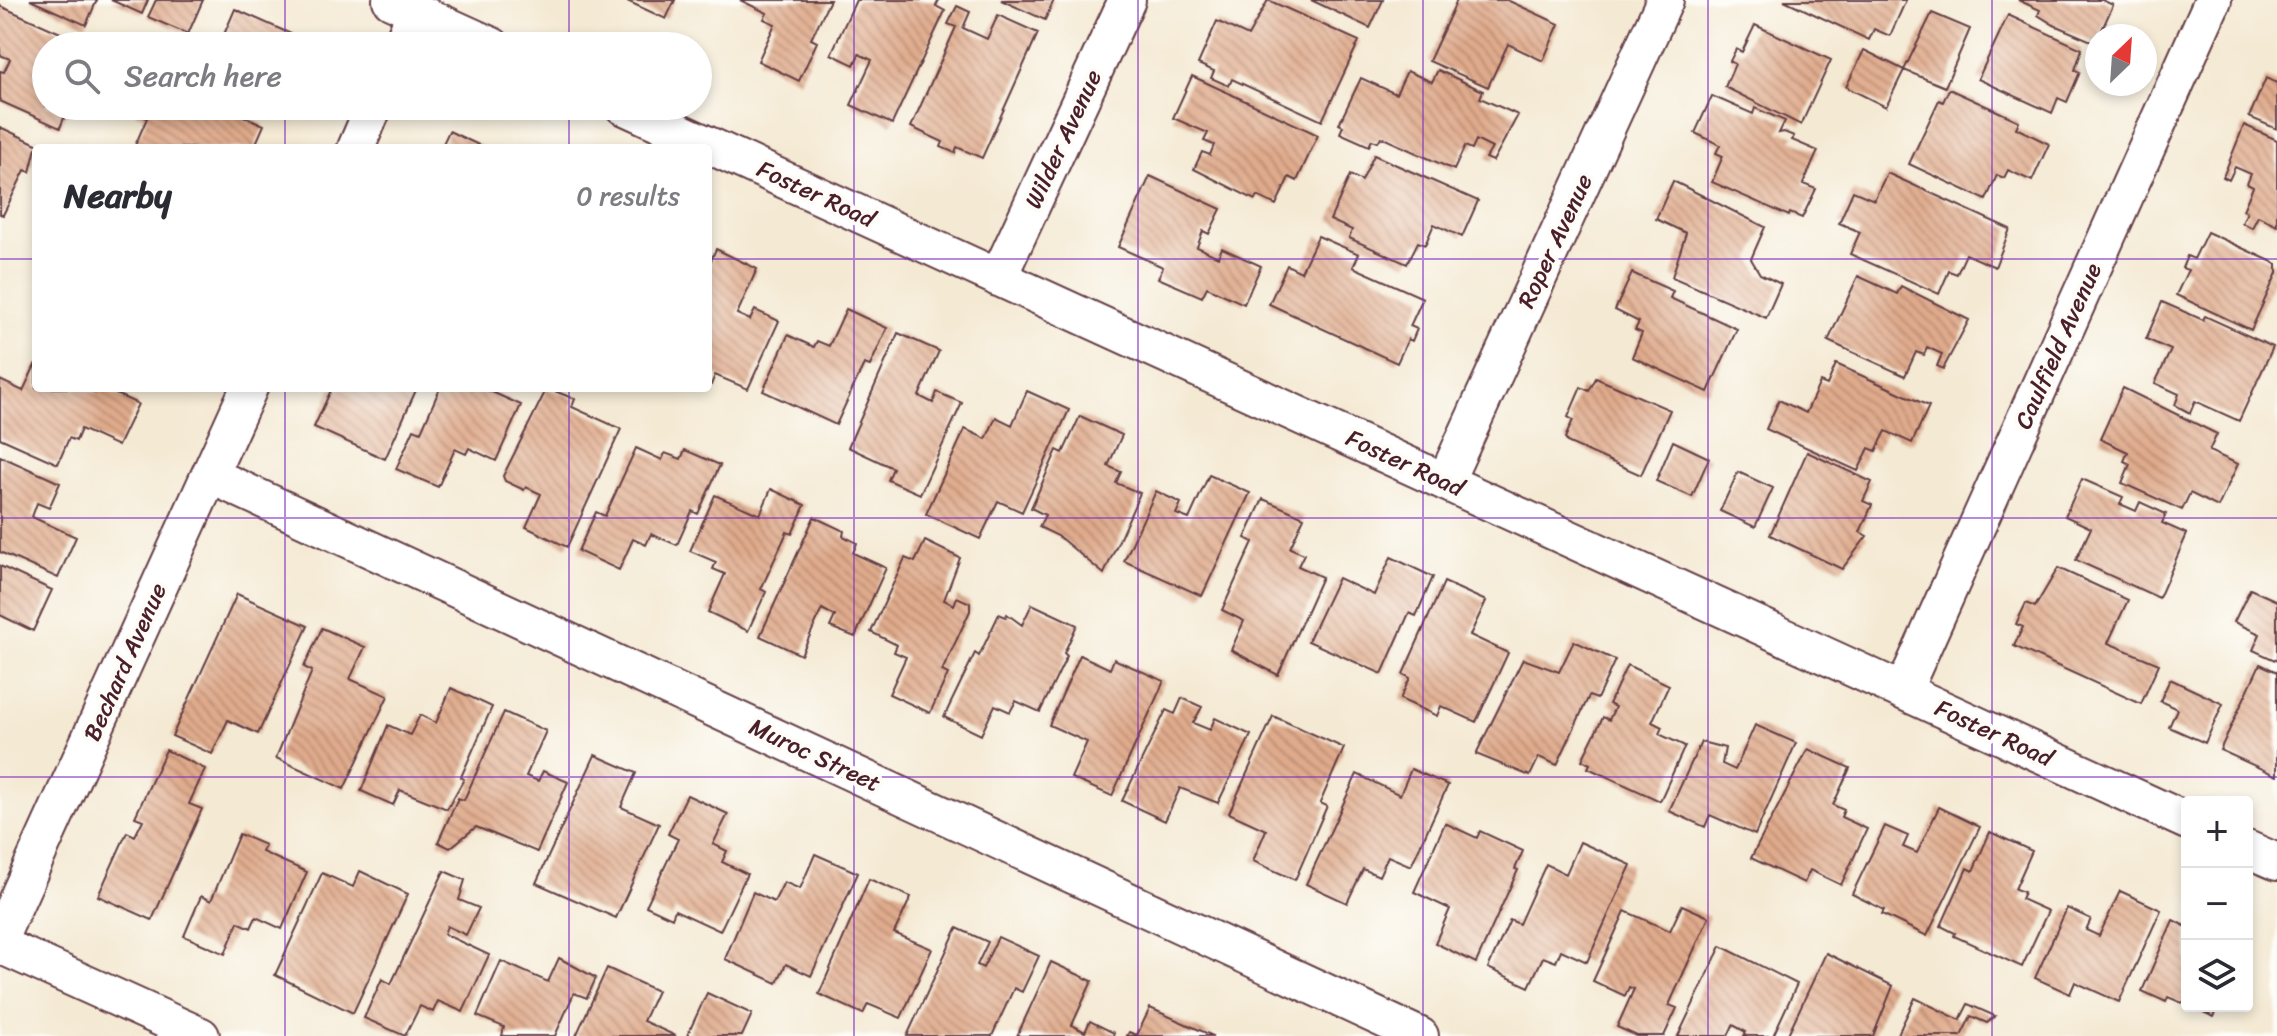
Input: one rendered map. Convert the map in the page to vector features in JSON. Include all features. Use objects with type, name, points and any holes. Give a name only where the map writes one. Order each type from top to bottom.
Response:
[{"type":"street","name":"Wilder Avenue","points":[[998,278],[1127,0]]},
{"type":"street","name":"Roper Avenue","points":[[1445,482],[1665,0]]},
{"type":"street","name":"Caulfield Avenue","points":[[1903,691],[2213,0]]},
{"type":"street","points":[[402,32],[404,6],[461,32]]},
{"type":"street","points":[[358,144],[368,120]]},
{"type":"street","name":"Foster Road","points":[[654,120],[706,144]]},
{"type":"street","name":"Foster Road","points":[[712,147],[2181,818]]},
{"type":"street","name":"Bechard Avenue","points":[[0,937],[247,392]]},
{"type":"street","name":"Muroc Street","points":[[210,475],[1420,1036]]},
{"type":"street","points":[[2253,852],[2277,862]]},
{"type":"street","points":[[0,945],[201,1036]]},
{"type":"building","points":[[30,0],[97,0],[86,25]]},
{"type":"building","points":[[111,0],[148,0],[142,14]]},
{"type":"building","points":[[156,0],[203,0],[189,32],[148,17]]},
{"type":"building","points":[[625,0],[675,0],[666,19]]},
{"type":"building","points":[[740,0],[830,0],[811,39],[817,42],[799,81],[758,61],[775,24],[764,19],[767,13]]},
{"type":"building","points":[[856,0],[939,0],[936,6],[945,11],[892,124],[851,105],[872,60],[859,54],[854,65],[831,54]]},
{"type":"building","points":[[1001,0],[1054,0],[1045,20]]},
{"type":"building","points":[[1268,0],[1359,41],[1322,121],[1232,79],[1229,86],[1211,78],[1214,71],[1198,64],[1217,21],[1248,36]]},
{"type":"building","points":[[1311,0],[1383,0],[1370,28]]},
{"type":"building","points":[[1457,0],[1507,0],[1559,24],[1543,61],[1508,44],[1488,87],[1429,61]]},
{"type":"building","points":[[1784,0],[1906,0],[1890,36],[1874,29],[1869,40]]},
{"type":"building","points":[[2018,0],[2102,0],[2113,5],[2104,24],[2085,24],[2085,38],[2038,15],[2040,10]]},
{"type":"building","points":[[0,6],[58,32],[32,32],[32,115],[0,101],[0,71],[4,72],[10,59],[0,55]]},
{"type":"building","points":[[957,6],[970,12],[963,28],[987,39],[998,15],[1038,33],[982,158],[957,147],[955,153],[941,147],[943,142],[911,127],[956,27],[948,24]]},
{"type":"building","points":[[235,9],[287,32],[225,32]]},
{"type":"building","points":[[1932,13],[1970,29],[1945,87],[1904,70]]},
{"type":"building","points":[[2008,15],[2082,49],[2075,70],[2080,72],[2067,102],[2058,98],[2052,113],[1978,79]]},
{"type":"building","points":[[1755,25],[1831,60],[1801,125],[1725,87],[1735,64],[1730,61],[1736,49],[1742,52]]},
{"type":"building","points":[[1864,50],[1904,70],[1886,107],[1846,87]]},
{"type":"building","points":[[1438,70],[1483,91],[1480,98],[1518,115],[1493,161],[1486,158],[1492,148],[1476,140],[1472,149],[1465,146],[1454,170],[1381,137],[1378,142],[1372,140],[1369,146],[1340,133],[1343,126],[1339,124],[1361,78],[1396,94],[1407,71],[1432,82]]},
{"type":"building","points":[[1192,76],[1318,135],[1297,181],[1289,177],[1276,205],[1257,196],[1255,200],[1194,169],[1202,152],[1210,155],[1214,145],[1204,141],[1208,133],[1173,118]]},
{"type":"building","points":[[2266,78],[2277,83],[2277,129],[2249,117]]},
{"type":"building","points":[[1949,89],[2019,121],[2016,128],[2049,144],[2032,181],[2008,170],[2004,178],[1997,175],[1986,200],[1909,164],[1939,100],[1943,102]]},
{"type":"building","points":[[1712,96],[1753,114],[1755,108],[1785,121],[1779,133],[1794,136],[1792,140],[1818,151],[1803,184],[1816,189],[1802,218],[1790,213],[1789,216],[1712,182],[1723,156],[1716,153],[1720,145],[1695,133]]},
{"type":"building","points":[[42,120],[63,120],[60,128]]},
{"type":"building","points":[[146,120],[253,120],[264,125],[256,144],[136,144]]},
{"type":"building","points":[[2244,125],[2277,140],[2277,225],[2258,216],[2252,228],[2242,223],[2247,212],[2243,210],[2253,187],[2247,184],[2251,174],[2235,167],[2229,180],[2223,177]]},
{"type":"building","points":[[0,127],[36,144],[32,144],[30,172],[25,170],[3,215],[0,214]]},
{"type":"building","points":[[449,131],[477,144],[443,144]]},
{"type":"building","points":[[1374,155],[1478,201],[1462,237],[1434,224],[1425,245],[1418,242],[1407,264],[1349,238],[1352,230],[1330,220],[1350,175],[1362,181]]},
{"type":"building","points":[[1887,173],[2010,229],[1995,267],[1966,254],[1957,274],[1949,271],[1939,294],[1850,254],[1860,232],[1839,223],[1853,191],[1874,200]]},
{"type":"building","points":[[1150,176],[1221,209],[1209,234],[1203,231],[1197,247],[1218,257],[1222,248],[1261,266],[1244,304],[1207,287],[1202,297],[1158,278],[1163,267],[1118,247]]},
{"type":"building","points":[[1673,181],[1765,227],[1751,259],[1760,274],[1781,284],[1766,318],[1672,277],[1686,233],[1656,219]]},
{"type":"building","points":[[2207,232],[2277,264],[2277,273],[2251,330],[2176,295],[2188,270],[2182,268],[2187,256],[2194,259]]},
{"type":"building","points":[[1318,236],[1359,254],[1353,267],[1423,298],[1410,326],[1417,329],[1412,341],[1408,339],[1397,363],[1269,304],[1287,265],[1301,272]]},
{"type":"building","points":[[716,249],[757,269],[737,314],[750,320],[755,310],[779,321],[748,389],[715,375],[712,382],[712,258]]},
{"type":"building","points":[[1632,273],[1673,291],[1670,298],[1737,329],[1708,392],[1632,357],[1642,333],[1635,330],[1639,322],[1615,310]]},
{"type":"building","points":[[1858,276],[1897,294],[1901,286],[1969,320],[1943,369],[1937,366],[1942,354],[1927,347],[1924,355],[1916,352],[1905,376],[1828,341]]},
{"type":"building","points":[[2162,302],[2203,320],[2205,316],[2273,347],[2239,421],[2195,401],[2190,413],[2175,405],[2179,394],[2155,383],[2171,350],[2146,339]]},
{"type":"building","points":[[846,309],[887,328],[870,366],[864,364],[836,425],[763,391],[788,335],[814,347],[817,341],[829,346]]},
{"type":"building","points":[[898,333],[939,351],[919,396],[933,403],[937,392],[962,403],[920,494],[888,480],[893,468],[848,447]]},
{"type":"building","points":[[1836,364],[1929,406],[1912,443],[1886,431],[1876,451],[1869,448],[1858,471],[1766,429],[1779,400],[1806,413],[1820,382],[1827,385]]},
{"type":"building","points":[[32,372],[32,392],[112,392],[138,404],[118,446],[81,429],[76,441],[69,438],[58,464],[0,438],[0,380],[23,391]]},
{"type":"building","points":[[1596,378],[1670,410],[1641,475],[1567,442],[1565,438],[1573,420],[1568,417],[1581,387],[1589,391]]},
{"type":"building","points":[[2123,388],[2217,434],[2209,451],[2238,464],[2218,507],[2190,493],[2182,510],[2122,483],[2130,464],[2124,461],[2128,452],[2100,439]]},
{"type":"building","points":[[1027,391],[1069,410],[1022,512],[998,501],[980,539],[926,514],[965,429],[986,439],[996,417],[1012,425]]},
{"type":"building","points":[[330,392],[415,392],[385,459],[314,427]]},
{"type":"building","points":[[438,392],[492,392],[521,405],[496,461],[469,448],[466,454],[455,449],[438,487],[396,469],[414,429],[421,432]]},
{"type":"building","points":[[545,392],[557,392],[575,399],[572,407],[621,429],[567,547],[526,527],[541,494],[505,481],[503,476]]},
{"type":"building","points":[[1080,416],[1122,435],[1108,466],[1121,472],[1116,483],[1140,493],[1104,574],[1058,536],[1039,527],[1045,515],[1031,508],[1057,450],[1063,453]]},
{"type":"building","points":[[1673,441],[1709,458],[1692,497],[1656,481]]},
{"type":"building","points":[[636,448],[662,460],[665,453],[681,459],[685,450],[720,465],[698,514],[692,511],[677,545],[651,534],[646,545],[633,539],[619,570],[578,551],[596,512],[605,516]]},
{"type":"building","points":[[1807,452],[1872,482],[1863,501],[1872,505],[1860,532],[1867,536],[1842,569],[1770,535]]},
{"type":"building","points":[[0,456],[60,483],[49,508],[37,503],[32,517],[76,537],[58,578],[0,552]]},
{"type":"building","points":[[1738,472],[1773,488],[1755,527],[1720,511]]},
{"type":"building","points":[[1209,475],[1250,493],[1202,596],[1124,561],[1156,491],[1181,503],[1176,514],[1189,519]]},
{"type":"building","points":[[2082,479],[2123,497],[2120,504],[2136,511],[2140,502],[2166,514],[2162,523],[2187,534],[2159,598],[2076,560],[2091,528],[2065,516]]},
{"type":"building","points":[[771,489],[805,505],[792,534],[787,532],[761,589],[766,592],[748,631],[708,612],[725,574],[713,569],[716,562],[690,551],[715,495],[760,515]]},
{"type":"building","points":[[1263,499],[1304,517],[1290,548],[1304,554],[1298,566],[1322,577],[1278,675],[1231,650],[1244,621],[1222,610],[1253,542],[1245,538]]},
{"type":"building","points":[[814,517],[844,531],[843,536],[857,543],[853,553],[886,568],[855,637],[830,627],[835,616],[822,609],[801,655],[760,636]]},
{"type":"building","points":[[925,541],[960,558],[944,600],[954,605],[957,597],[970,603],[970,611],[942,671],[948,674],[930,713],[889,694],[906,657],[894,652],[897,645],[871,632],[905,558],[915,562]]},
{"type":"building","points":[[1391,557],[1433,577],[1416,616],[1409,613],[1382,674],[1308,641],[1338,578],[1374,595]]},
{"type":"building","points":[[0,566],[52,590],[33,631],[0,615]]},
{"type":"building","points":[[2058,568],[2128,600],[2108,643],[2159,664],[2141,704],[2014,646],[2023,627],[2016,624],[2026,603],[2035,607]]},
{"type":"building","points":[[1444,582],[1486,601],[1470,635],[1508,653],[1476,722],[1441,706],[1437,716],[1400,699],[1410,678],[1403,674]]},
{"type":"building","points":[[2250,589],[2277,601],[2277,661],[2253,650],[2260,634],[2234,622]]},
{"type":"building","points":[[237,594],[308,626],[258,734],[228,720],[212,754],[172,736]]},
{"type":"building","points":[[1032,604],[1077,625],[1064,653],[1067,656],[1040,712],[1016,701],[1010,712],[995,705],[981,735],[944,717],[975,653],[979,656],[999,614],[1006,617],[1007,614],[1022,625]]},
{"type":"building","points":[[322,628],[365,647],[350,679],[388,696],[344,789],[276,758],[312,671],[304,667]]},
{"type":"building","points":[[1574,641],[1615,660],[1597,699],[1589,696],[1557,765],[1539,757],[1530,776],[1476,754],[1523,659],[1559,672]]},
{"type":"building","points":[[1080,655],[1110,669],[1114,659],[1164,681],[1112,796],[1071,778],[1087,742],[1049,725]]},
{"type":"building","points":[[2260,664],[2277,672],[2277,776],[2220,750]]},
{"type":"building","points":[[1627,665],[1669,685],[1652,722],[1662,727],[1659,734],[1685,746],[1660,801],[1588,768],[1590,764],[1582,760],[1603,717],[1609,720],[1615,707],[1609,704]]},
{"type":"building","points":[[2170,679],[2223,704],[2205,743],[2169,727],[2177,709],[2160,701]]},
{"type":"building","points":[[451,688],[492,707],[461,777],[464,779],[447,809],[400,790],[393,805],[361,791],[388,725],[410,735],[420,715],[436,723]]},
{"type":"building","points":[[1182,698],[1202,707],[1193,723],[1210,730],[1215,718],[1251,735],[1218,803],[1180,788],[1165,821],[1122,801],[1166,710],[1175,714]]},
{"type":"building","points":[[504,712],[546,731],[526,776],[538,781],[543,771],[568,782],[537,852],[476,827],[450,848],[438,842],[458,798],[464,800]]},
{"type":"building","points":[[1273,716],[1344,748],[1320,803],[1327,806],[1295,880],[1253,861],[1266,830],[1229,813]]},
{"type":"building","points":[[1755,725],[1796,743],[1755,835],[1710,815],[1705,827],[1669,811],[1701,742],[1725,748],[1722,764],[1735,770]]},
{"type":"building","points":[[1808,749],[1850,768],[1833,805],[1844,810],[1841,817],[1867,829],[1841,885],[1810,870],[1804,883],[1751,858]]},
{"type":"building","points":[[166,750],[205,769],[189,804],[202,809],[152,920],[98,896],[127,832],[135,836],[143,820],[135,817]]},
{"type":"building","points":[[595,755],[636,773],[621,807],[659,824],[616,918],[536,883]]},
{"type":"building","points":[[1411,769],[1448,785],[1411,866],[1388,856],[1379,876],[1363,869],[1347,903],[1306,884],[1357,774],[1400,795]]},
{"type":"building","points":[[687,795],[728,814],[713,844],[727,851],[722,862],[747,874],[720,931],[675,910],[672,918],[646,906],[678,839],[668,834]]},
{"type":"building","points":[[1939,807],[1980,827],[1927,936],[1882,914],[1884,910],[1852,894],[1885,826],[1908,836],[1903,847],[1917,853]]},
{"type":"building","points":[[1445,823],[1477,838],[1480,831],[1523,851],[1515,869],[1518,870],[1476,963],[1435,943],[1450,909],[1414,892]]},
{"type":"building","points":[[1990,832],[2032,851],[2015,889],[2024,892],[2021,899],[2048,911],[2022,967],[1954,936],[1955,933],[1941,926],[1967,868],[1973,871]]},
{"type":"building","points":[[239,834],[265,845],[262,852],[307,872],[282,929],[256,917],[251,928],[238,922],[225,954],[184,936],[201,896],[211,901]]},
{"type":"building","points":[[1580,842],[1631,865],[1587,962],[1561,950],[1556,962],[1543,957],[1529,987],[1488,968],[1510,920],[1519,924],[1546,864],[1566,874]]},
{"type":"building","points":[[815,854],[858,873],[811,976],[786,964],[777,983],[725,959],[753,892],[774,902],[784,882],[800,889]]},
{"type":"building","points":[[360,871],[408,894],[353,1013],[275,975],[322,873],[353,887]]},
{"type":"building","points":[[444,871],[465,880],[459,900],[479,908],[466,935],[447,926],[444,934],[489,955],[463,1012],[438,1001],[433,1012],[420,1006],[405,1036],[364,1018],[382,979],[391,984]]},
{"type":"building","points":[[869,879],[911,897],[894,933],[932,949],[901,1018],[868,1004],[863,1014],[819,994]]},
{"type":"building","points":[[2120,891],[2161,910],[2119,1002],[2075,982],[2070,994],[2035,978],[2067,908],[2091,919],[2086,930],[2099,936]]},
{"type":"building","points":[[1682,905],[1709,917],[1669,1005],[1677,1008],[1664,1036],[1637,1036],[1617,1027],[1634,989],[1629,987],[1625,996],[1593,981],[1625,911],[1670,931]]},
{"type":"building","points":[[2173,920],[2181,924],[2181,1002],[2168,997],[2166,1002],[2142,991]]},
{"type":"building","points":[[957,928],[988,942],[977,965],[983,968],[998,937],[1039,956],[1022,992],[1014,988],[992,1036],[907,1036]]},
{"type":"building","points":[[1721,946],[1797,984],[1773,1036],[1744,1036],[1746,1032],[1733,1025],[1728,1036],[1678,1036]]},
{"type":"building","points":[[1826,953],[1893,986],[1873,1036],[1787,1036]]},
{"type":"building","points":[[559,958],[596,978],[587,998],[574,993],[555,1036],[502,1036],[504,1027],[477,1016],[501,961],[548,982]]},
{"type":"building","points":[[1051,962],[1092,981],[1072,1025],[1085,1032],[1090,1021],[1114,1033],[1113,1036],[1017,1036]]},
{"type":"building","points":[[607,968],[657,991],[643,1021],[676,1036],[576,1036]]},
{"type":"building","points":[[707,993],[752,1014],[742,1036],[687,1036]]},
{"type":"building","points":[[1915,998],[1960,1020],[1968,1004],[1995,1016],[1987,1023],[1971,1016],[1961,1036],[1897,1036]]},
{"type":"building","points":[[1150,1008],[1213,1036],[1127,1036],[1129,1032],[1137,1035]]}]
